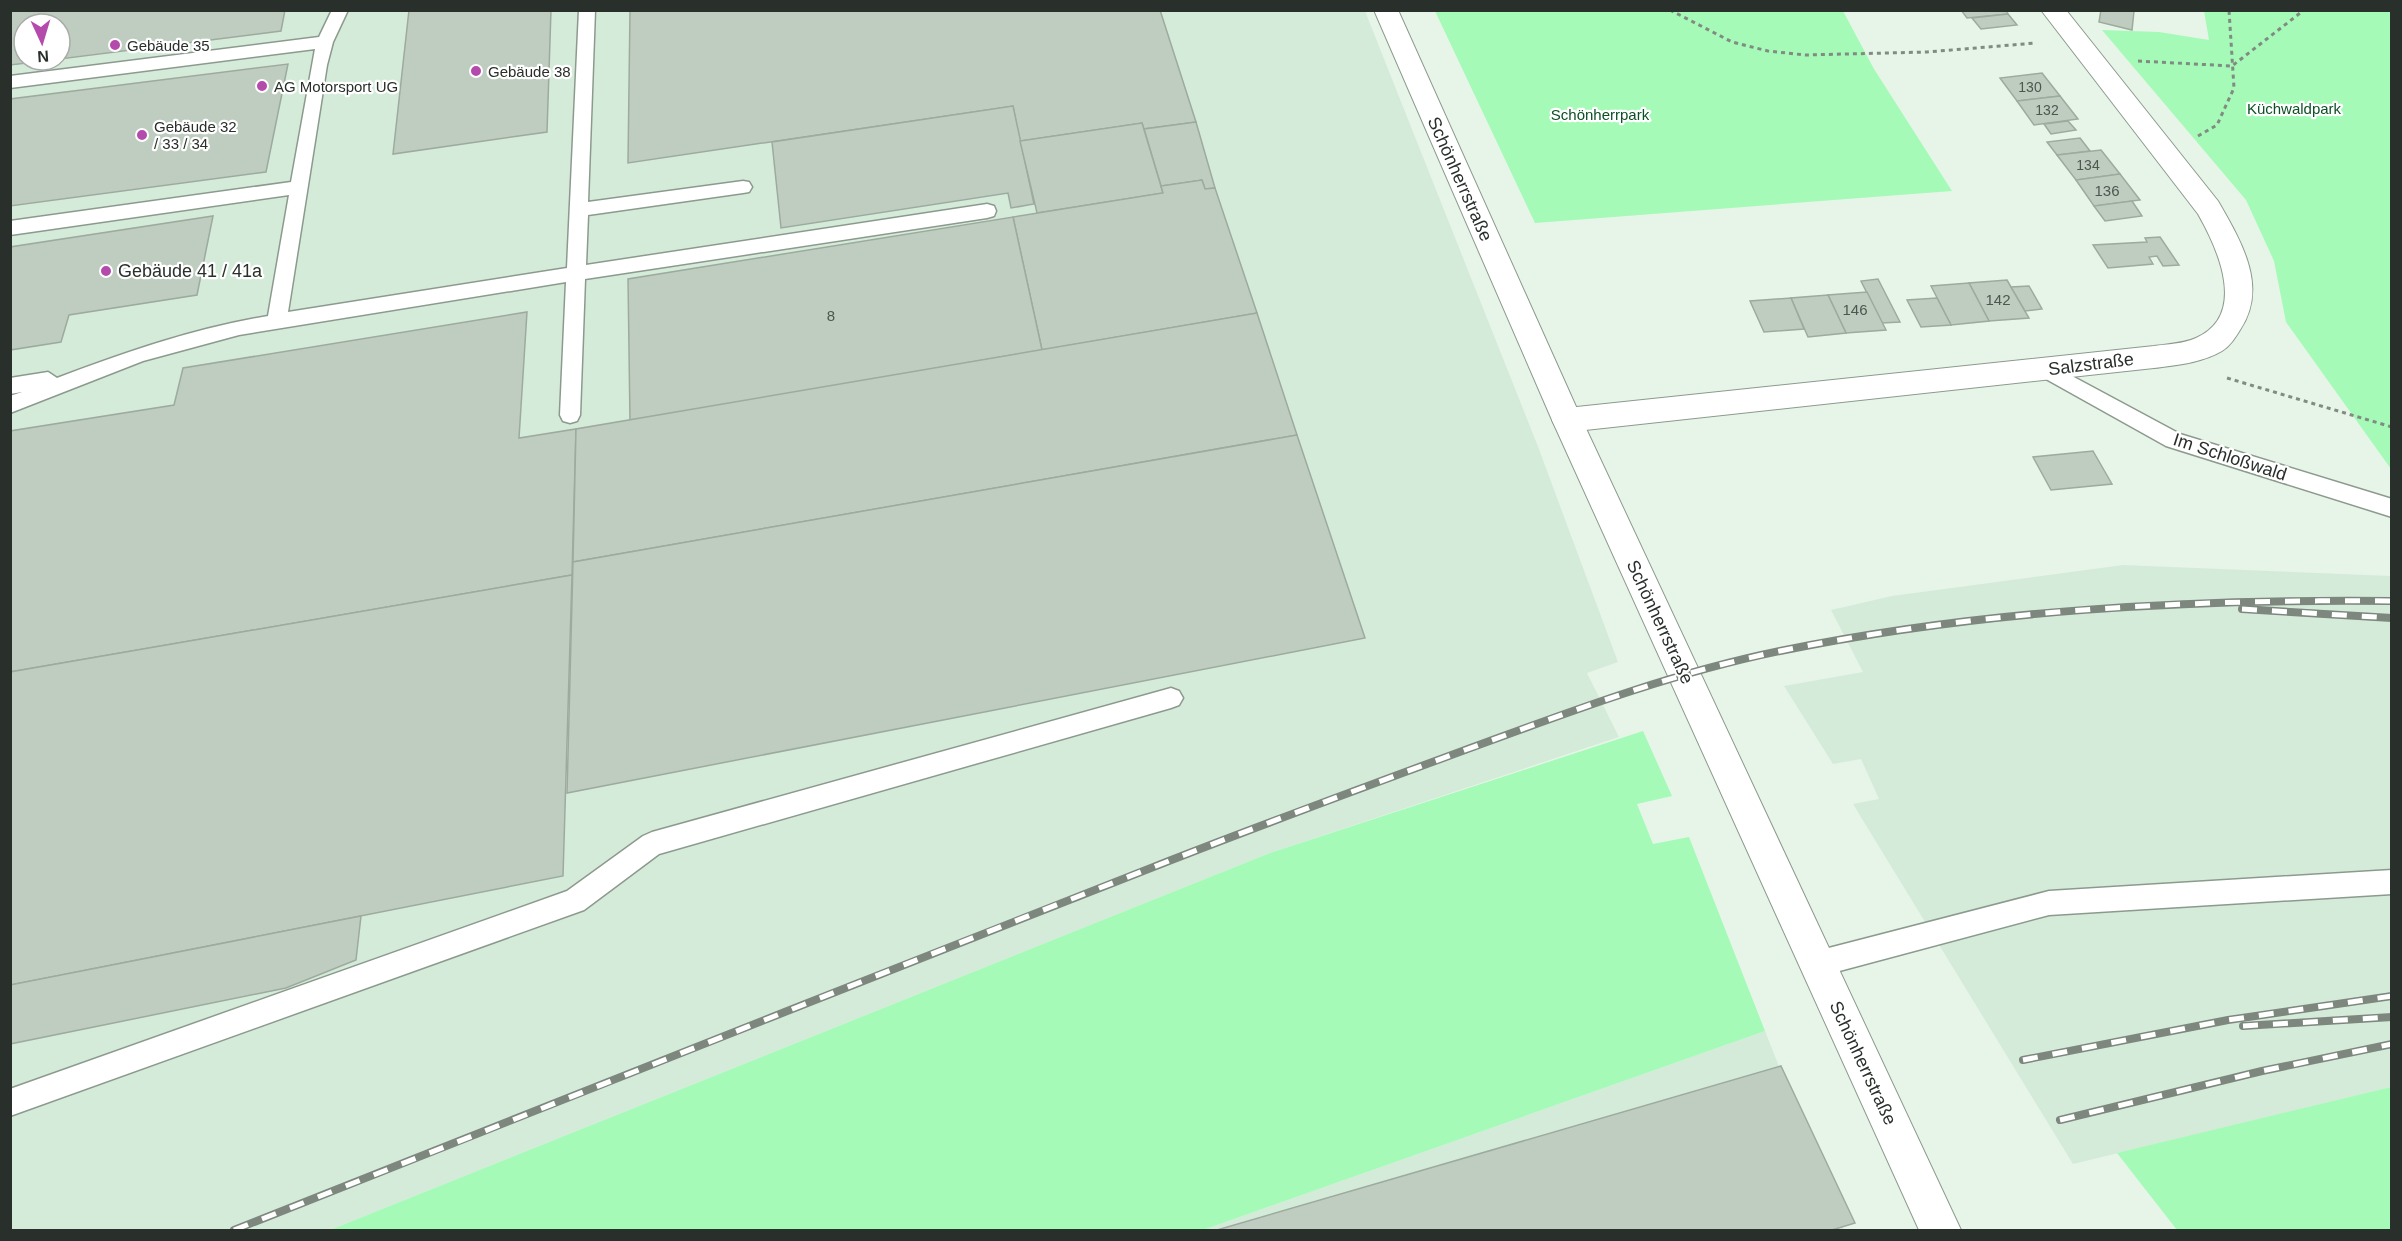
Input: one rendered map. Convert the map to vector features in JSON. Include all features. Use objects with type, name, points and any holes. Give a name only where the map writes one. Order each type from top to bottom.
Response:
[{"type":"main road","name":"Schönherrstraße","points":[[1386,10],[1567,420],[1940,1230]]},
{"type":"main road","name":"Salzstraße","points":[[1567,420],[2044,369],[2193,351],[2214,342],[2235,320],[2240,304],[2240,287],[2227,240],[2208,208],[2053,10]]},
{"type":"lane","points":[[277,321],[325,42],[340,10]]},
{"type":"lane","points":[[570,415],[587,10]]},
{"type":"lane","points":[[10,82],[325,42]]},
{"type":"lane","points":[[10,228],[300,187]]},
{"type":"lane","points":[[579,210],[743,187]]},
{"type":"lane","points":[[10,405],[178,343],[277,321],[987,211]]},
{"type":"lane","name":"Im Schloßwald","points":[[2044,369],[2173,440],[2391,508]]},
{"type":"lane","points":[[10,386],[93,373]]},
{"type":"lane","points":[[10,1103],[575,901],[652,844],[1171,698]]},
{"type":"lane","points":[[1817,964],[2049,903],[2391,882]]},
{"type":"path","points":[[1670,10],[1732,42],[1768,51],[1805,55],[1927,52],[2076,40]]},
{"type":"path","points":[[2159,144],[2197,137],[2217,125],[2234,88],[2229,10]]},
{"type":"path","points":[[2133,60],[2232,66],[2304,10]]},
{"type":"path","points":[[2222,377],[2391,427]]},
{"type":"shaded area","points":[[10,11],[1365,11],[1537,444],[1618,662],[1587,673],[1619,737],[1270,853],[330,1230],[11,1230]]},
{"type":"shaded area","points":[[2123,565],[2391,576],[2391,1087],[2073,1164],[1853,804],[1879,799],[1861,759],[1833,764],[1784,686],[1863,672],[1831,610],[1892,596]]},
{"type":"shaded area","points":[[1765,1031],[1844,1230],[1203,1230]]},
{"type":"green space","name":"Schönherrpark","points":[[1435,11],[1843,11],[1874,69],[1952,191],[1535,223]]},
{"type":"green space","name":"Küchwaldpark","points":[[2204,11],[2391,11],[2391,469],[2286,322],[2274,261],[2246,200],[2102,30],[2159,32],[2209,40]]},
{"type":"green space","points":[[1643,731],[1672,796],[1637,804],[1653,844],[1689,837],[1765,1031],[1203,1230],[330,1230],[1270,853]]},
{"type":"green space","points":[[2391,1087],[2391,1230],[2177,1230],[2117,1153]]},
{"type":"building","name":"Gebäude 35","points":[[10,10],[285,10],[281,31],[72,57],[72,12],[12,12],[12,65],[10,65]]},
{"type":"building","name":"Gebäude 38","points":[[409,10],[551,10],[547,132],[393,154]]},
{"type":"building","points":[[630,10],[1160,10],[1196,122],[1144,129],[1142,123],[1020,141],[1013,106],[628,163]]},
{"type":"building","points":[[1961,10],[2006,10],[2008,14],[1967,18]]},
{"type":"building","points":[[2101,10],[2134,11],[2132,30],[2099,22]]},
{"type":"building","points":[[2008,14],[2017,25],[1981,29],[1972,18]]},
{"type":"building","name":"Gebäude 32 / 33 / 34","points":[[288,64],[266,172],[10,206],[10,99]]},
{"type":"building","points":[[2042,73],[2060,96],[2017,101],[2000,78]]},
{"type":"building","points":[[2060,96],[2078,119],[2034,125],[2017,101]]},
{"type":"building","points":[[1013,106],[1034,204],[1011,208],[1008,193],[781,228],[772,142]]},
{"type":"building","points":[[2068,121],[2076,130],[2051,134],[2044,124]]},
{"type":"building","points":[[1196,122],[1215,188],[1205,189],[1202,180],[1161,186],[1144,129]]},
{"type":"building","points":[[1142,123],[1163,193],[1037,213],[1020,141]]},
{"type":"building","points":[[2080,138],[2090,151],[2057,155],[2047,142]]},
{"type":"building","points":[[2101,150],[2120,174],[2076,180],[2057,155]]},
{"type":"building","points":[[2120,174],[2140,200],[2094,206],[2076,180]]},
{"type":"building","points":[[1202,180],[1205,189],[1215,188],[1257,313],[1042,350],[1013,217],[1163,193],[1161,186]]},
{"type":"building","points":[[2132,201],[2142,216],[2105,221],[2094,206]]},
{"type":"building","name":"Gebäude 41 / 41a","points":[[213,216],[197,295],[69,315],[61,342],[10,350],[10,247]]},
{"type":"building","points":[[1013,217],[1042,350],[630,421],[628,279]]},
{"type":"building","points":[[2160,237],[2179,265],[2163,266],[2157,256],[2149,257],[2153,264],[2108,268],[2093,245],[2147,242],[2145,238]]},
{"type":"building","points":[[1878,279],[1900,322],[1882,323],[1861,281]]},
{"type":"building","points":[[2007,280],[2029,318],[1989,321],[1969,283]]},
{"type":"building","points":[[1969,283],[1989,321],[1951,325],[1931,286]]},
{"type":"building","points":[[2029,286],[2042,309],[2025,311],[2011,287]]},
{"type":"building","points":[[1867,292],[1886,330],[1846,333],[1828,295]]},
{"type":"building","points":[[1828,295],[1846,333],[1808,337],[1791,298]]},
{"type":"building","points":[[1791,298],[1804,329],[1764,332],[1750,301]]},
{"type":"building","points":[[1937,298],[1951,325],[1921,327],[1907,300]]},
{"type":"building","points":[[527,312],[519,438],[576,429],[572,575],[10,672],[10,431],[174,405],[183,368]]},
{"type":"building","points":[[1257,313],[1297,435],[573,562],[576,429]]},
{"type":"building","points":[[1297,435],[1365,638],[567,793],[573,562]]},
{"type":"building","points":[[2093,451],[2112,484],[2051,490],[2033,457]]},
{"type":"building","points":[[572,575],[563,876],[10,985],[10,672]]},
{"type":"building","points":[[361,916],[356,960],[286,988],[10,1044],[10,985]]},
{"type":"building","points":[[1781,1066],[1855,1223],[1832,1230],[1217,1230]]},
{"type":"railway","points":[[234,1230],[1233,836],[1621,694],[1700,670],[1780,651],[1856,637],[2008,617],[2162,605],[2392,601]]},
{"type":"railway","points":[[2242,609],[2392,618]]},
{"type":"railway","points":[[2023,1060],[2228,1020],[2392,996]]},
{"type":"railway","points":[[2243,1026],[2392,1017]]},
{"type":"railway","points":[[2060,1120],[2262,1071],[2392,1044]]},
{"type":"place","name":"Gebäude 35","points":[[115,45]]},
{"type":"place","name":"Gebäude 38","points":[[476,71]]},
{"type":"place","name":"AG Motorsport UG","points":[[262,86]]},
{"type":"place","name":"Gebäude 32 / 33 / 34","points":[[142,135]]},
{"type":"place","name":"Gebäude 41 / 41a","points":[[106,271]]}]
